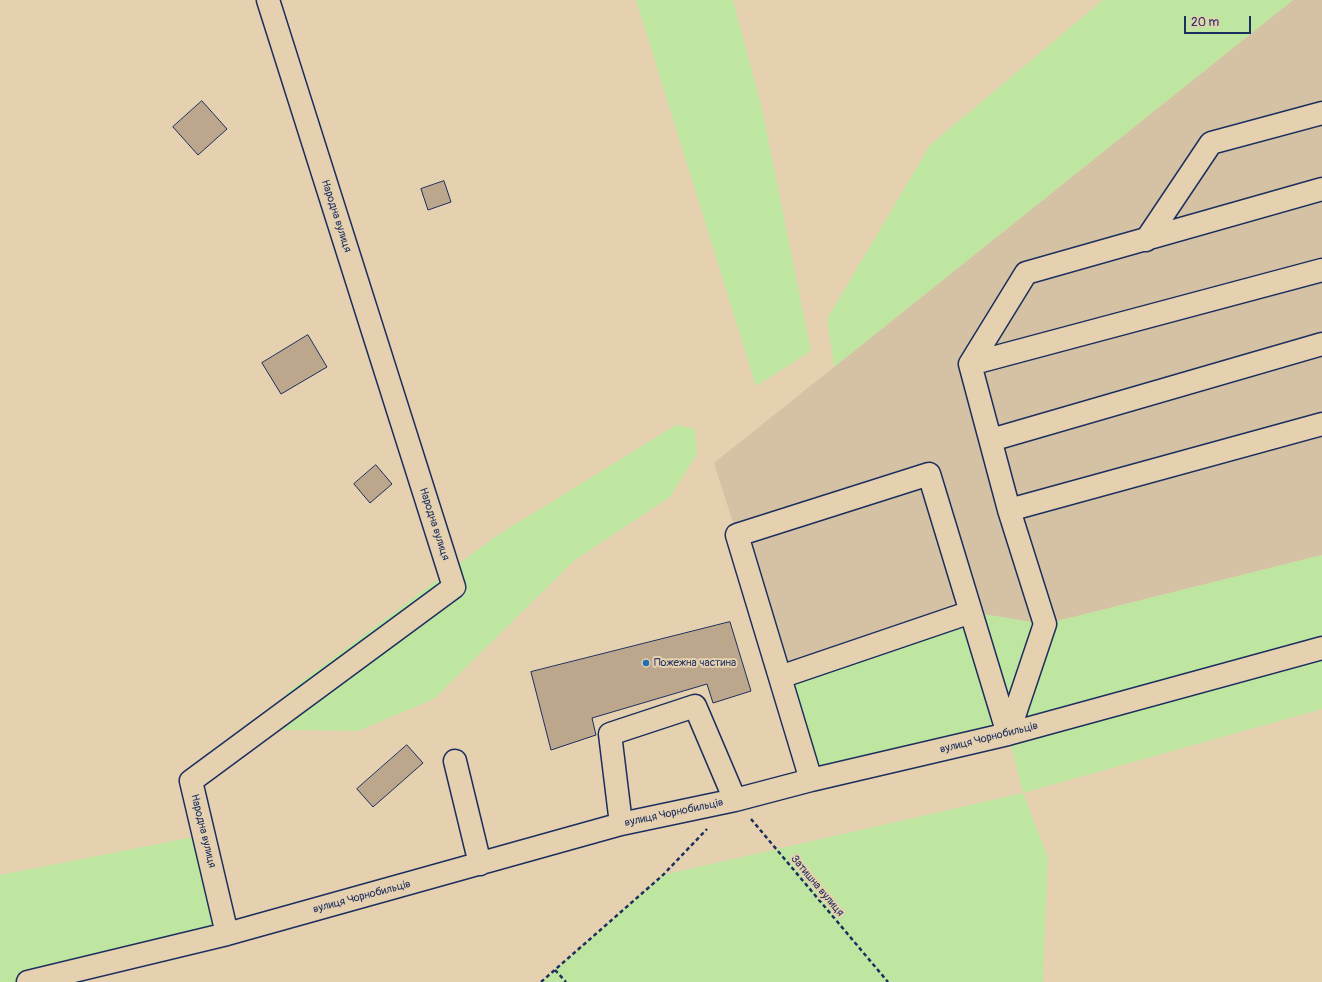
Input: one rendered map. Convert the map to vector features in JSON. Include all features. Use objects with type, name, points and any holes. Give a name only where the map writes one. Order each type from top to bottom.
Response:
[{"type":"street","name":"Народна вулиця","points":[[228,934],[191,781],[454,587],[268,0]]},
{"type":"street","points":[[1146,240],[1211,143],[1322,113]]},
{"type":"street","points":[[1008,734],[1045,624],[1008,510],[970,364],[1026,273],[1146,240],[1322,188]]},
{"type":"street","points":[[970,364],[1322,270]]},
{"type":"street","points":[[991,440],[1322,344]]},
{"type":"street","points":[[1008,510],[1322,424]]},
{"type":"street","points":[[811,780],[738,535],[928,474],[1008,734]]},
{"type":"street","points":[[780,677],[971,612]]},
{"type":"street","name":"вулиця Чорнобильців","points":[[28,982],[228,934],[621,824],[735,800],[811,780],[1008,734],[1322,648]]},
{"type":"street","points":[[621,824],[610,734],[694,706],[735,800]]},
{"type":"street","points":[[455,761],[480,864]]},
{"type":"path","name":"Затишна вулиця","points":[[735,800],[888,982]]},
{"type":"path","points":[[541,982],[663,875],[709,827]]},
{"type":"path","points":[[555,970],[566,982]]},
{"type":"shaded area","points":[[1293,0],[1322,0],[1322,555],[1045,624],[780,677],[714,463]]},
{"type":"green space","points":[[636,0],[733,0],[762,109],[811,351],[756,386]]},
{"type":"green space","points":[[1103,0],[1293,0],[834,367],[827,319],[930,145]]},
{"type":"green space","points":[[676,425],[695,429],[697,454],[670,497],[575,560],[434,699],[358,731],[283,730],[273,707],[289,691],[496,536]]},
{"type":"green space","points":[[1322,555],[1322,641],[811,780],[780,677],[971,612],[1045,624]]},
{"type":"green space","points":[[1322,648],[1322,709],[1023,793],[1008,734]]},
{"type":"green space","points":[[1023,793],[1048,857],[1043,982],[541,982],[663,875]]},
{"type":"green space","points":[[204,835],[227,934],[50,982],[0,982],[0,875]]},
{"type":"building","points":[[202,101],[227,129],[198,155],[173,127]]},
{"type":"building","points":[[444,181],[451,202],[428,210],[421,189]]},
{"type":"building","points":[[308,335],[327,367],[281,394],[262,363]]},
{"type":"building","points":[[376,465],[392,484],[370,503],[354,484]]},
{"type":"building","points":[[730,622],[751,691],[713,703],[707,684],[592,718],[596,735],[551,750],[531,672]]},
{"type":"building","points":[[407,745],[423,763],[373,807],[357,789]]},
{"type":"place","name":"Пожежна частина","points":[[646,663]]}]
